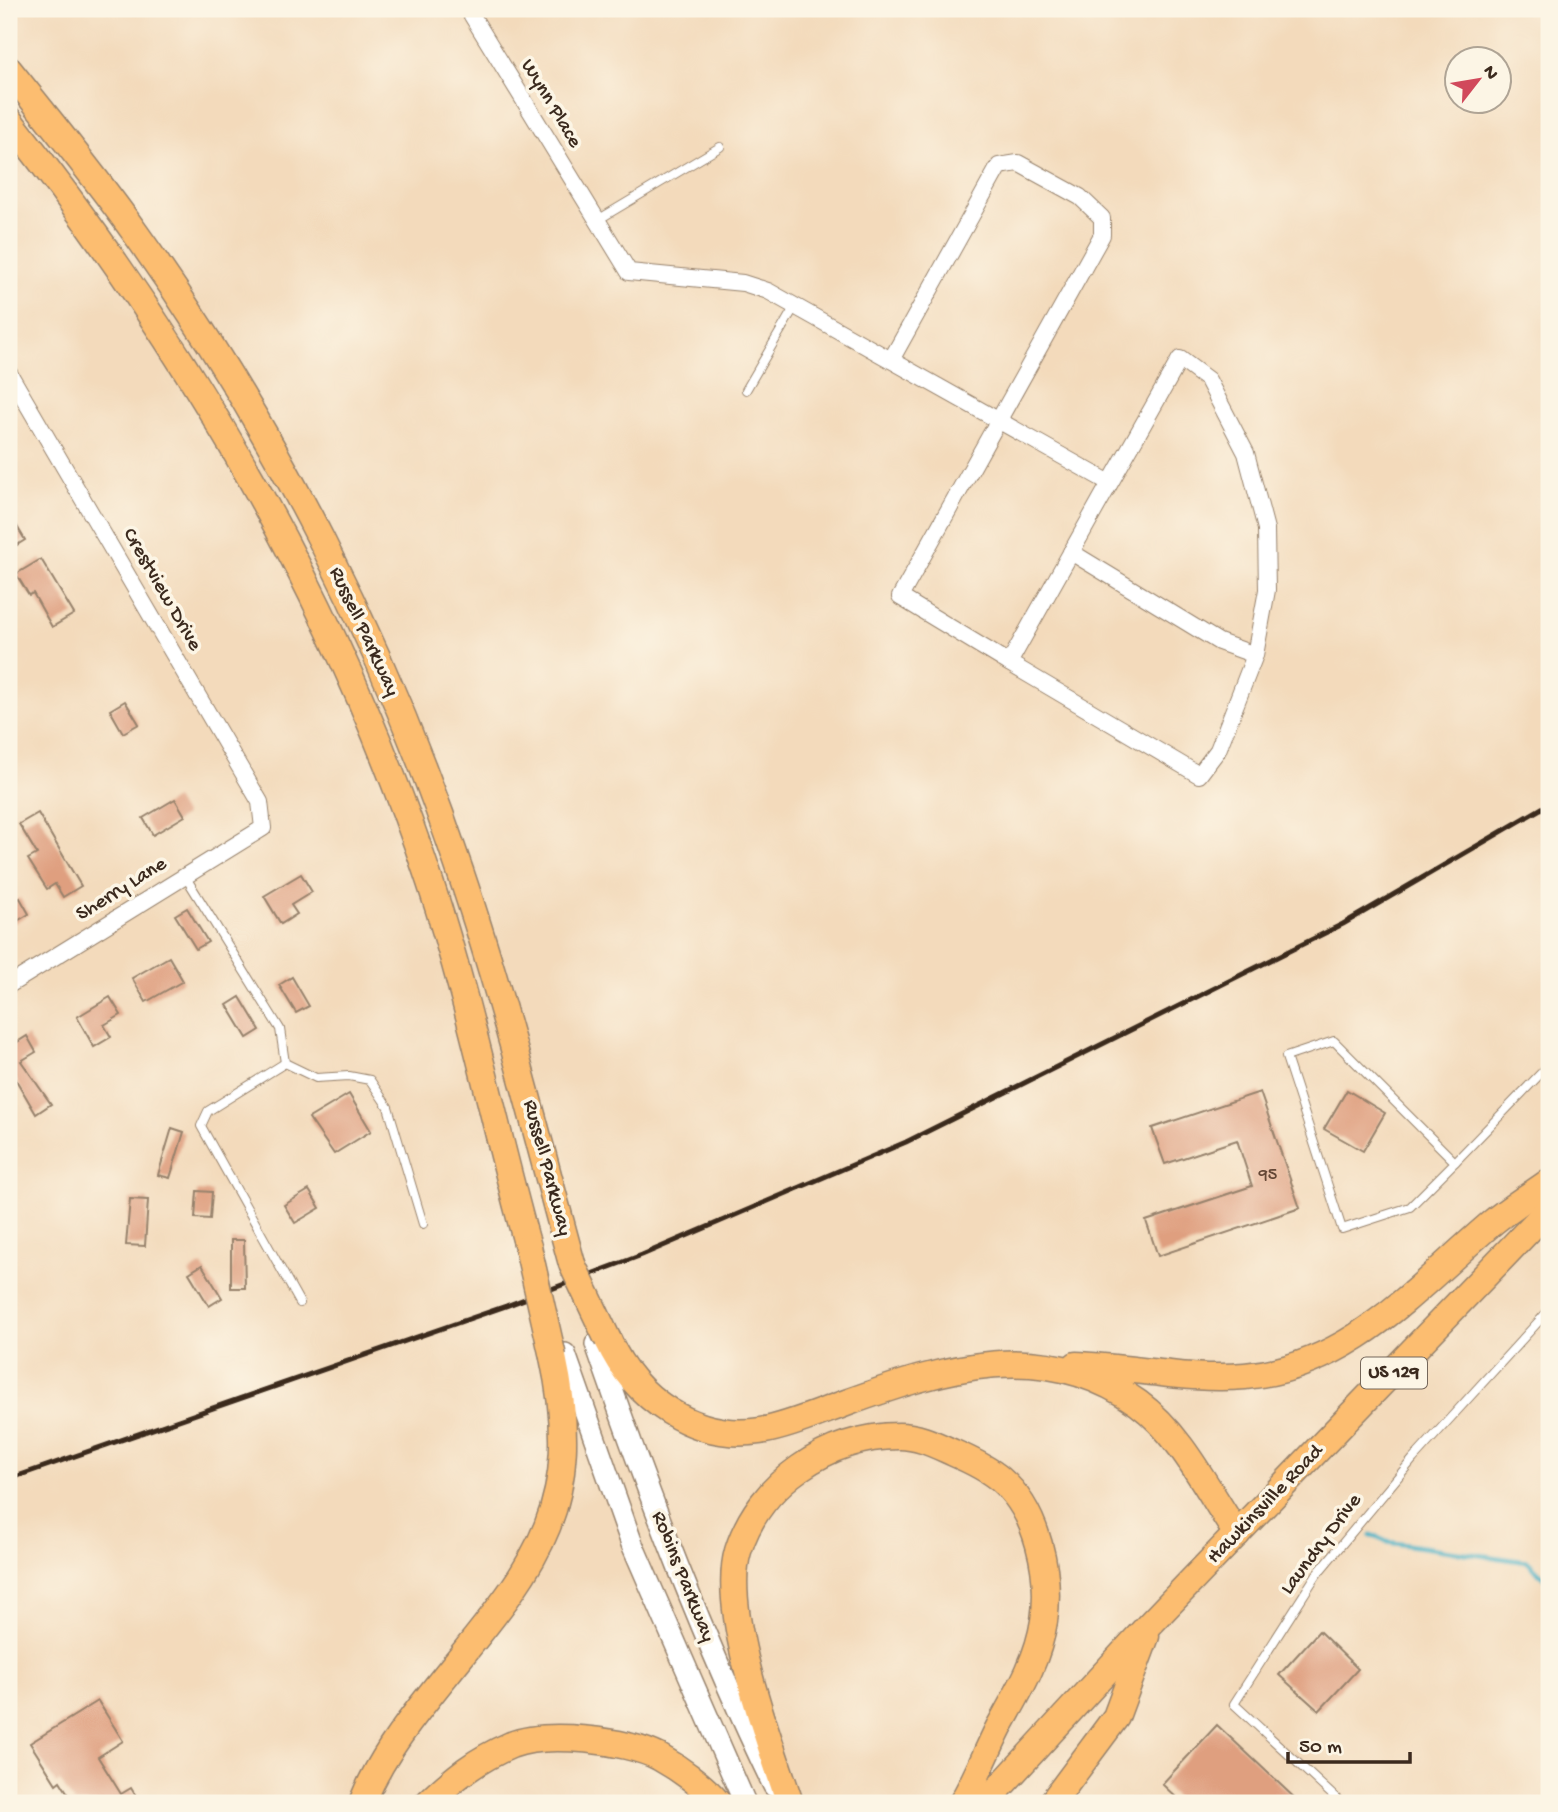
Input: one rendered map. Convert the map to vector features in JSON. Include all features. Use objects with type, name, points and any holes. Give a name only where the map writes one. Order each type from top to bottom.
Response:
[{"type":"main road","name":"Russell Parkway","points":[[9,70],[127,221],[172,286],[251,413],[342,583],[405,724],[459,868],[507,1020],[572,1264],[602,1342],[631,1379],[666,1410],[698,1425],[729,1432],[779,1426],[903,1383],[950,1371],[998,1364],[1049,1364],[1228,1377],[1266,1373],[1306,1362],[1344,1346],[1380,1322],[1495,1221],[1549,1182]]},
{"type":"main road","name":"Russell Parkway","points":[[9,120],[102,242],[196,384],[271,515],[333,639],[389,770],[430,882],[466,996],[525,1236],[559,1355],[565,1430],[560,1483],[547,1530],[524,1574],[397,1739],[362,1803]]},
{"type":"main road","name":"Hawkinsville Road","points":[[985,1803],[1150,1625],[1549,1209]]},
{"type":"main road","points":[[1049,1364],[1112,1388],[1142,1406],[1183,1452],[1237,1534]]},
{"type":"main road","points":[[790,1803],[753,1692],[737,1613],[735,1573],[738,1552],[754,1514],[783,1479],[826,1452],[871,1439],[900,1436],[925,1439],[980,1465],[1001,1480],[1015,1496],[1038,1540],[1047,1591],[1044,1623],[1024,1688],[999,1728],[982,1768],[962,1803]]},
{"type":"main road","points":[[1052,1803],[1116,1717],[1150,1625]]},
{"type":"main road","points":[[428,1803],[462,1770],[503,1749],[513,1744],[558,1738],[615,1743],[658,1757],[711,1794],[718,1803]]},
{"type":"street","name":"Wynn Place","points":[[468,9],[629,272],[743,283],[768,291],[795,306]]},
{"type":"street","points":[[891,360],[999,166],[1018,163],[1080,197],[1102,218],[1102,235],[900,597],[1009,663],[1199,775],[1218,750],[1255,655],[1267,590],[1266,529],[1239,441],[1209,380],[1180,359],[1009,663]]},
{"type":"street","points":[[795,306],[1110,483]]},
{"type":"street","name":"Crestview Drive","points":[[9,373],[260,802],[263,828],[259,831]]},
{"type":"street","points":[[1071,552],[1219,642],[1255,655]]},
{"type":"street","name":"Sherry Lane","points":[[9,985],[259,831]]},
{"type":"street","name":"Robins Parkway","points":[[602,1342],[677,1567],[716,1662],[783,1803]]},
{"type":"street","name":"Robins Parkway","points":[[559,1355],[642,1569],[745,1803]]},
{"type":"lane","points":[[596,221],[720,147]]},
{"type":"lane","points":[[746,390],[795,306]]},
{"type":"lane","points":[[185,876],[280,1029],[285,1063]]},
{"type":"lane","points":[[1455,1162],[1334,1041],[1286,1057],[1342,1230],[1410,1207],[1455,1162],[1549,1065]]},
{"type":"lane","points":[[285,1063],[316,1078],[349,1076],[370,1080],[388,1107],[423,1224]]},
{"type":"lane","points":[[285,1063],[208,1111],[201,1126],[300,1303]]},
{"type":"lane","name":"Laundry Drive","points":[[1340,1803],[1234,1704],[1317,1574],[1413,1459],[1549,1310]]},
{"type":"building","points":[[9,513],[25,540],[9,550]]},
{"type":"building","points":[[41,559],[74,614],[52,627],[33,593],[29,595],[16,574]]},
{"type":"building","points":[[125,701],[139,724],[123,733],[110,710]]},
{"type":"building","points":[[175,799],[185,816],[153,835],[143,818]]},
{"type":"building","points":[[38,813],[81,886],[63,897],[55,884],[47,889],[28,859],[37,854],[19,824]]},
{"type":"building","points":[[301,874],[312,892],[291,905],[297,914],[281,924],[264,896]]},
{"type":"building","points":[[20,898],[29,914],[9,926],[9,905]]},
{"type":"building","points":[[187,908],[208,942],[196,949],[175,915]]},
{"type":"building","points":[[169,957],[183,981],[146,1002],[132,978]]},
{"type":"building","points":[[292,977],[309,1006],[296,1013],[279,985]]},
{"type":"building","points":[[110,997],[121,1015],[104,1025],[111,1037],[94,1047],[77,1017]]},
{"type":"building","points":[[240,997],[260,1030],[247,1038],[227,1005]]},
{"type":"building","points":[[27,1036],[36,1052],[21,1061],[51,1104],[36,1114],[9,1068],[9,1042],[11,1046]]},
{"type":"building","points":[[1347,1090],[1385,1113],[1363,1151],[1324,1129]]},
{"type":"building","points":[[1260,1092],[1300,1208],[1158,1256],[1146,1221],[1252,1186],[1237,1140],[1165,1164],[1152,1128]]},
{"type":"building","points":[[349,1094],[371,1131],[334,1154],[309,1118]]},
{"type":"building","points":[[172,1128],[184,1132],[170,1178],[158,1175]]},
{"type":"building","points":[[309,1190],[320,1208],[295,1223],[284,1205]]},
{"type":"building","points":[[197,1191],[212,1192],[210,1219],[195,1218]]},
{"type":"building","points":[[130,1199],[148,1200],[145,1246],[126,1245]]},
{"type":"building","points":[[231,1240],[244,1240],[245,1288],[231,1288]]},
{"type":"building","points":[[202,1265],[222,1298],[209,1306],[189,1273]]},
{"type":"building","points":[[1319,1631],[1358,1669],[1319,1711],[1279,1675]]},
{"type":"building","points":[[98,1701],[123,1741],[98,1757],[121,1794],[131,1788],[140,1803],[74,1803],[60,1781],[56,1784],[30,1743]]},
{"type":"building","points":[[1217,1725],[1300,1803],[1182,1803],[1162,1784]]},
{"type":"waterway","points":[[1371,1535],[1387,1542],[1528,1562],[1549,1583]]},
{"type":"railway","points":[[9,1479],[506,1306],[642,1255],[906,1142],[1343,924],[1549,804]]}]
